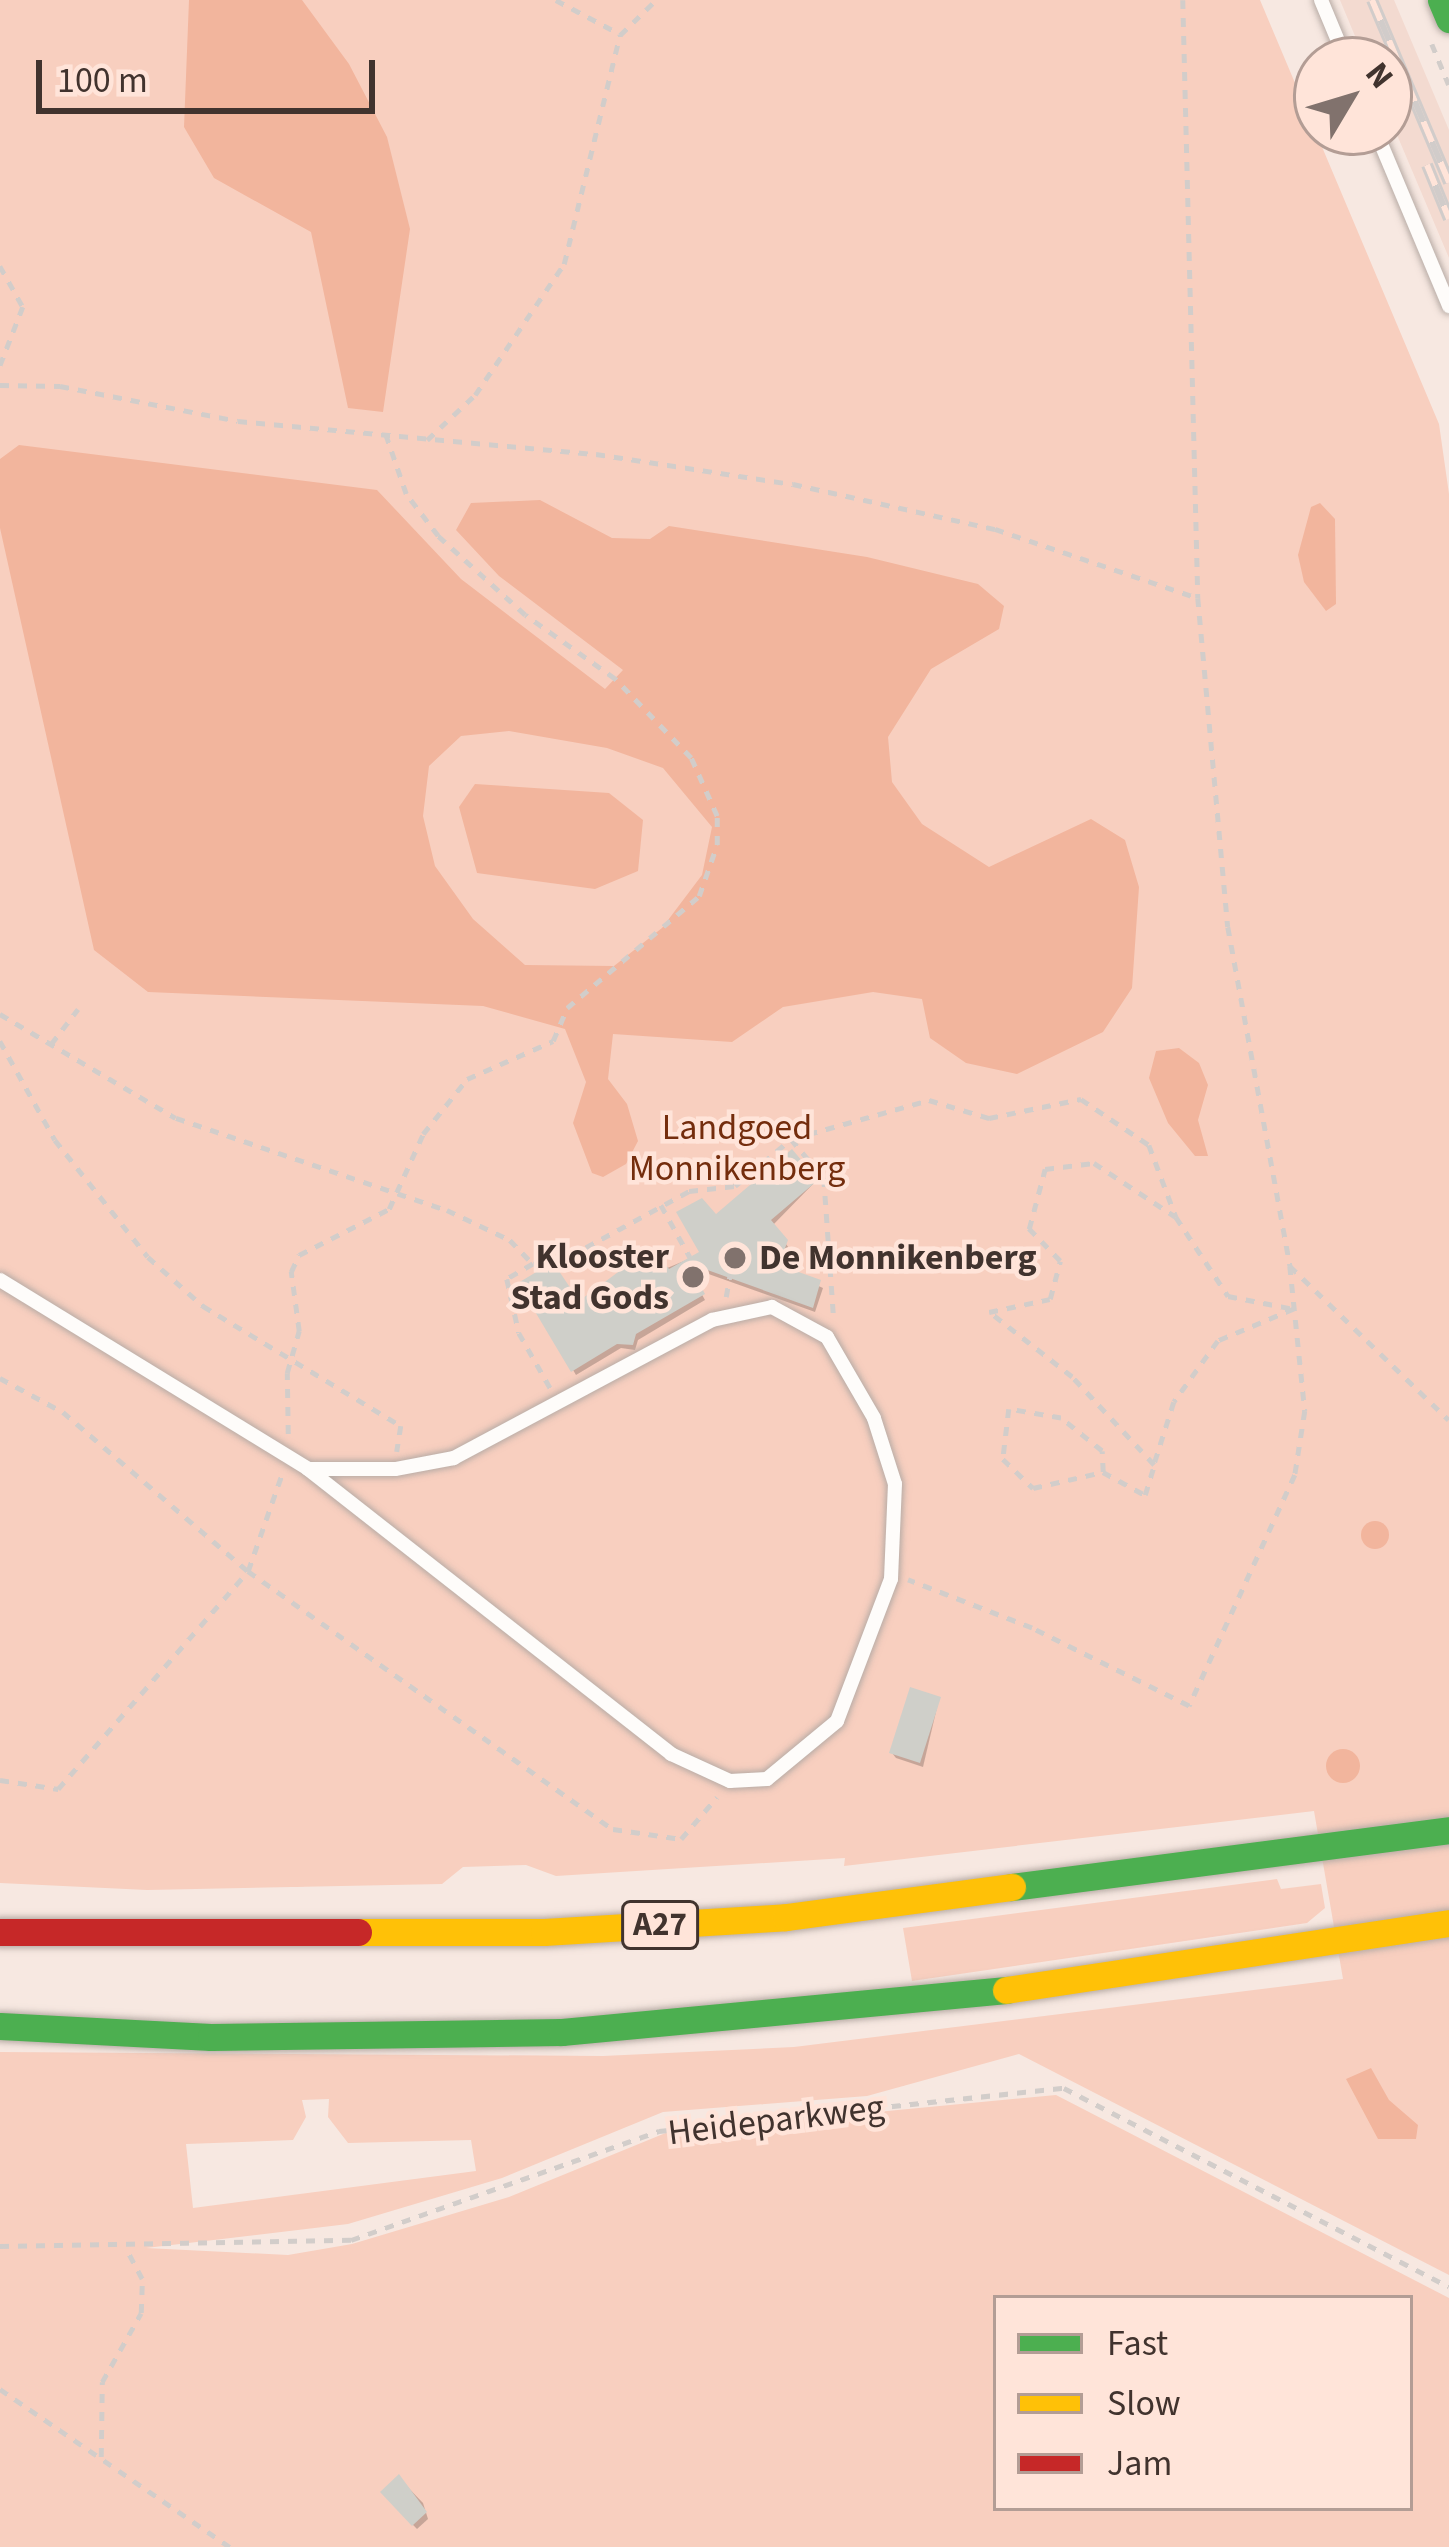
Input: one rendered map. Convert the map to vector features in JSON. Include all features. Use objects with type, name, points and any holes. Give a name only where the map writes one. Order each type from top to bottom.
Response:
[{"type":"main road","points":[[1441,0],[1449,19]]},
{"type":"main road","name":"A27","points":[[0,1932],[544,1933],[786,1917],[1315,1852],[1449,1830]]},
{"type":"main road","points":[[0,2026],[211,2037],[562,2032],[808,2014],[1331,1944],[1449,1923]]},
{"type":"lane","points":[[1321,0],[1336,36]]},
{"type":"lane","points":[[1386,156],[1449,306]]},
{"type":"lane","points":[[0,1280],[308,1469],[671,1754],[730,1781],[767,1779],[837,1721],[891,1579],[895,1484],[874,1418],[827,1336],[772,1307],[731,1316],[454,1458],[394,1468],[308,1469]]},
{"type":"path","points":[[556,0],[620,35]]},
{"type":"path","points":[[426,440],[476,394],[564,265],[620,35],[656,0]]},
{"type":"path","points":[[891,1579],[917,1581],[1032,1628],[1189,1706],[1295,1475],[1305,1412],[1290,1265],[1228,926],[1198,598],[1184,0]]},
{"type":"path","points":[[0,266],[23,307],[0,365]]},
{"type":"path","points":[[0,385],[60,386],[238,421],[596,454],[793,484],[995,529],[1198,598]]},
{"type":"path","points":[[0,1780],[58,1789],[248,1571],[288,1456],[290,1356],[299,1331],[291,1272],[299,1255],[396,1198],[423,1134],[466,1078],[553,1041],[555,1027],[593,984],[690,907],[717,844],[718,816],[691,758],[615,679],[525,615],[438,536],[406,494],[386,436]]},
{"type":"path","points":[[51,1044],[78,1009]]},
{"type":"path","points":[[0,1014],[176,1118],[396,1198],[447,1210],[510,1240],[533,1264]]},
{"type":"path","points":[[0,1041],[55,1140],[148,1257],[203,1306],[401,1426],[394,1468]]},
{"type":"path","points":[[560,1403],[519,1333],[507,1279],[533,1264],[570,1256],[689,1191],[736,1186],[791,1138],[928,1100],[988,1118],[1081,1099],[1149,1145],[1176,1217],[1228,1296],[1294,1309]]},
{"type":"path","points":[[791,1138],[824,1178],[829,1280],[839,1310],[827,1336]]},
{"type":"path","points":[[1154,1465],[1072,1377],[989,1312],[1050,1299],[1060,1262],[1029,1229],[1045,1169],[1094,1162],[1176,1217]]},
{"type":"path","points":[[661,1205],[690,1257]]},
{"type":"path","points":[[1290,1265],[1449,1420]]},
{"type":"path","points":[[730,1275],[724,1290],[731,1316]]},
{"type":"path","points":[[1103,1472],[1102,1451],[1061,1418],[1009,1409],[1003,1459],[1033,1488],[1103,1472],[1145,1495],[1174,1402],[1218,1341],[1294,1309]]},
{"type":"path","points":[[0,1378],[63,1412],[248,1571],[613,1829],[681,1839],[730,1781]]},
{"type":"path","name":"Heideparkweg","points":[[0,2246],[126,2249],[351,2240],[659,2131],[1064,2088],[1449,2287]]},
{"type":"path","points":[[100,2457],[103,2382],[141,2313],[142,2279],[126,2249]]},
{"type":"path","points":[[0,2389],[230,2547]]},
{"type":"shaded area","points":[[189,0],[302,0],[349,64],[387,137],[410,229],[383,412],[348,408],[311,232],[214,178],[184,127]]},
{"type":"shaded area","points":[[1340,0],[1394,0],[1409,36],[1355,36]]},
{"type":"shaded area","points":[[1413,45],[1449,130],[1449,258],[1406,156],[1413,156]]},
{"type":"shaded area","points":[[19,445],[377,490],[461,579],[605,689],[623,670],[499,576],[456,530],[471,503],[540,500],[612,538],[650,539],[669,526],[867,557],[978,584],[1004,606],[999,629],[931,669],[888,737],[892,782],[922,824],[989,867],[1091,819],[1125,840],[1139,887],[1132,988],[1103,1032],[1017,1074],[966,1063],[930,1038],[922,999],[873,992],[783,1007],[732,1042],[613,1034],[608,1079],[627,1104],[638,1141],[626,1164],[603,1177],[592,1173],[573,1123],[586,1082],[565,1029],[483,1006],[148,992],[94,950],[0,528],[0,459]],"holes":[[[509,731],[607,748],[663,768],[712,827],[702,875],[662,928],[614,966],[525,965],[473,919],[435,866],[423,816],[429,766],[461,736]]]},
{"type":"shaded area","points":[[1320,503],[1335,519],[1336,604],[1326,611],[1304,582],[1298,555],[1311,507]]},
{"type":"shaded area","points":[[475,784],[609,793],[643,820],[638,871],[595,889],[477,873],[459,807]]},
{"type":"shaded area","points":[[1179,1048],[1199,1063],[1208,1085],[1198,1120],[1208,1156],[1195,1156],[1168,1123],[1149,1078],[1156,1051]]},
{"type":"shaded area","points":[[1375,1521],[1385,1525],[1389,1535],[1385,1545],[1375,1549],[1365,1545],[1361,1535],[1365,1525]]},
{"type":"shaded area","points":[[1343,1749],[1355,1754],[1360,1766],[1355,1778],[1343,1783],[1331,1778],[1326,1766],[1331,1754]]},
{"type":"shaded area","points":[[1371,2068],[1389,2100],[1418,2125],[1416,2139],[1378,2139],[1346,2079]]},
{"type":"green space","name":"Landgoed Monnikenberg","points":[[0,0],[1260,0],[1293,78],[1293,156],[1326,156],[1439,424],[1449,494],[1449,2275],[1019,2054],[867,2096],[663,2112],[502,2178],[348,2224],[146,2248],[288,2255],[352,2244],[509,2197],[668,2132],[1056,2095],[1449,2298],[1449,2547],[0,2547],[0,2052],[603,2056],[794,2047],[1343,1979],[1314,1811],[844,1866],[845,1858],[556,1876],[526,1865],[463,1867],[442,1884],[147,1890],[0,1883]],"holes":[[[329,2099],[328,2117],[348,2143],[471,2140],[476,2171],[193,2208],[186,2144],[293,2140],[306,2117],[302,2100]]]},
{"type":"green space","points":[[1277,1879],[1281,1889],[1321,1884],[1325,1908],[1307,1923],[912,1981],[903,1928]]},
{"type":"building","name":"De Monnikenberg","points":[[792,1149],[818,1180],[771,1220],[788,1240],[779,1265],[821,1280],[813,1308],[688,1263],[705,1294],[636,1334],[633,1345],[617,1344],[571,1372],[518,1283],[553,1262],[579,1301],[652,1247],[669,1269],[699,1252],[676,1212],[702,1198],[716,1214]]},
{"type":"building","points":[[910,1687],[941,1697],[920,1763],[889,1753]]},
{"type":"building","points":[[399,2474],[427,2512],[412,2526],[380,2492]]},
{"type":"railway","points":[[1372,0],[1449,182]]},
{"type":"railway","points":[[1427,165],[1449,219]]},
{"type":"traffic: fast","points":[[1441,0],[1449,19]]},
{"type":"traffic: fast","points":[[1012,1887],[1449,1830]]},
{"type":"traffic: fast","points":[[0,2026],[211,2037],[562,2032],[1006,1990]]},
{"type":"traffic: slow","points":[[358,1932],[544,1932],[786,1917],[1012,1887]]},
{"type":"traffic: slow","points":[[1006,1990],[1449,1923]]},
{"type":"traffic: jam","points":[[0,1932],[358,1932]]},
{"type":"place","name":"De Monnikenberg","points":[[735,1258]]},
{"type":"place","name":"Klooster Stad Gods","points":[[693,1277]]}]
